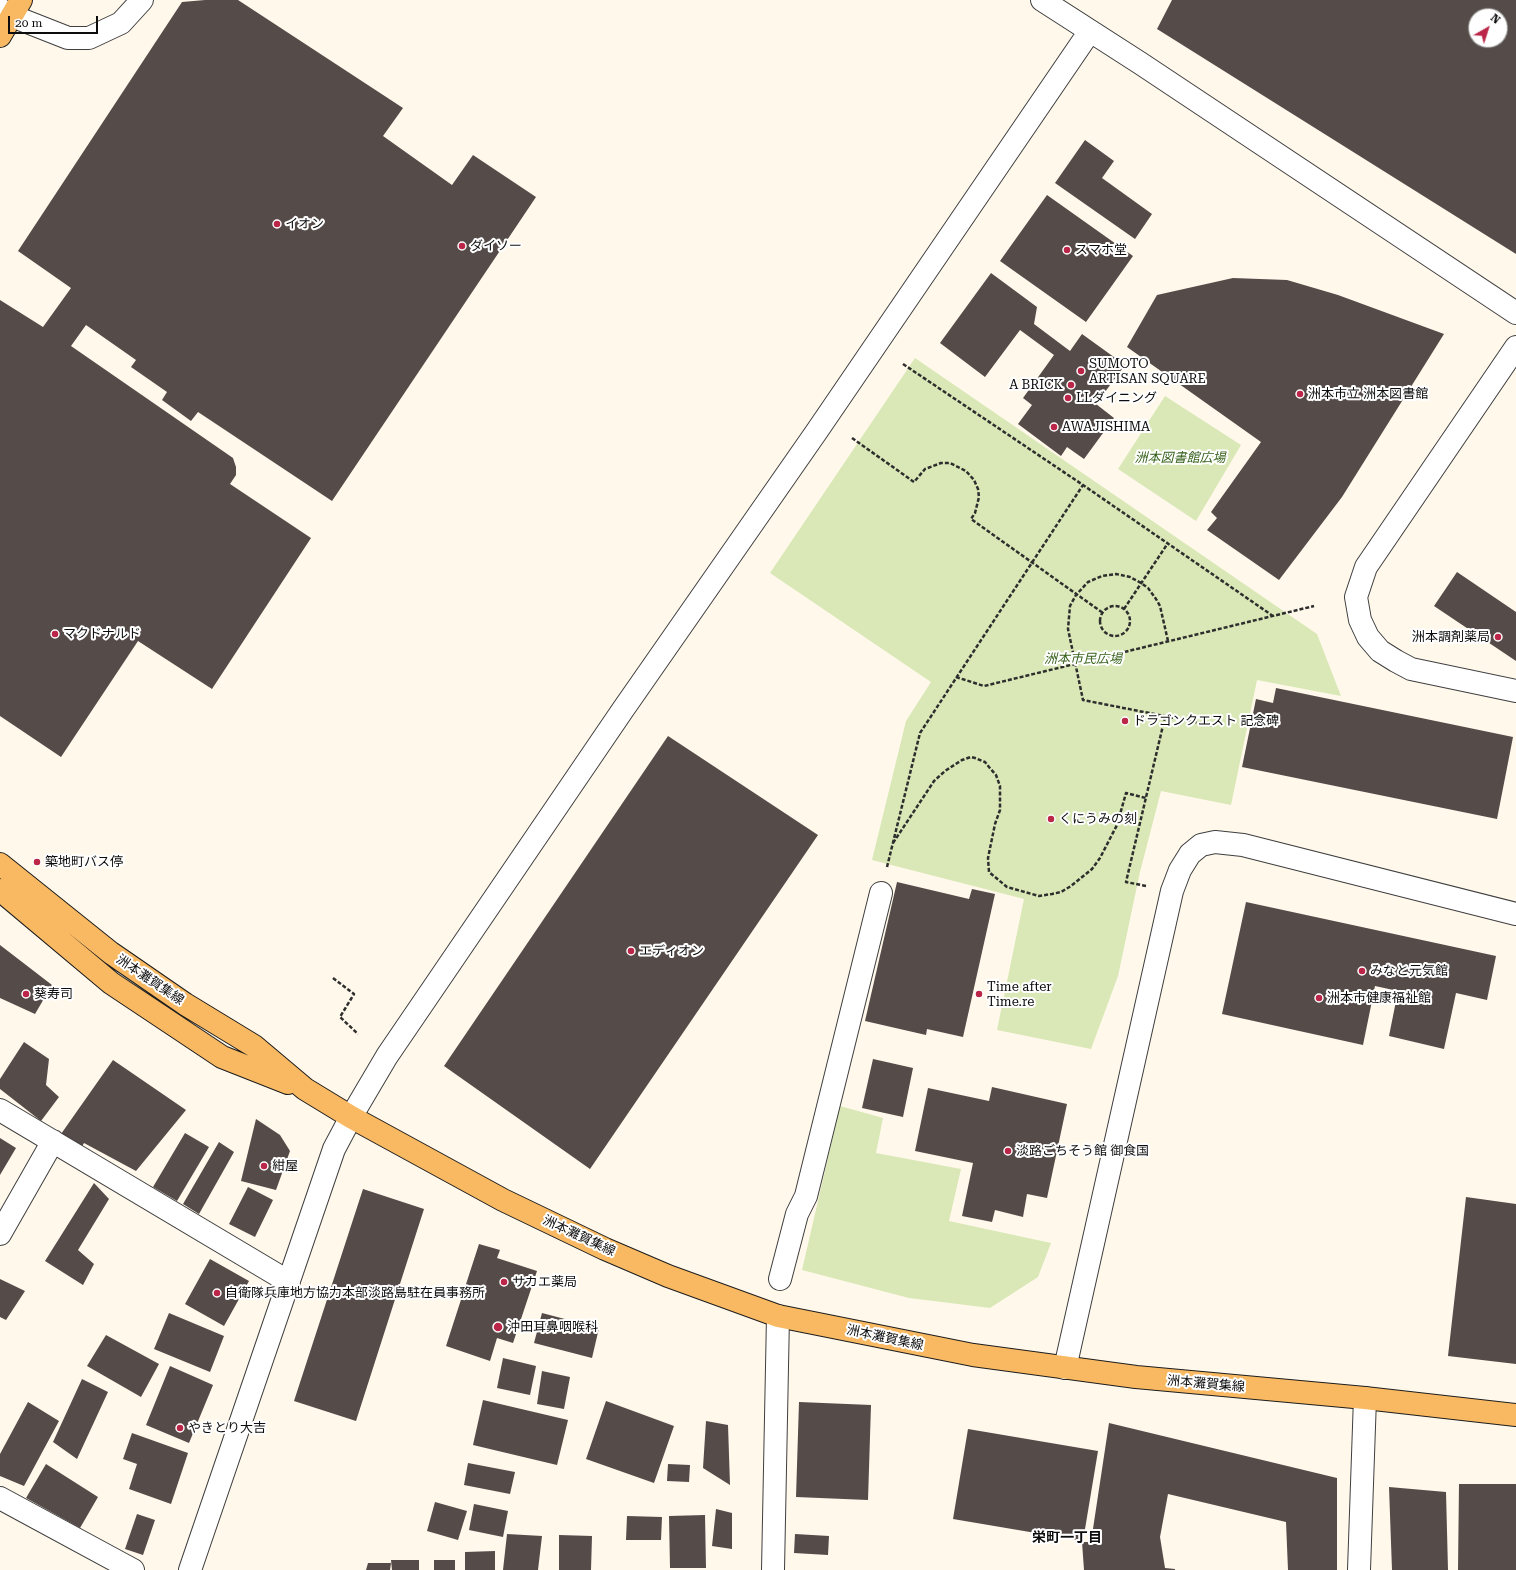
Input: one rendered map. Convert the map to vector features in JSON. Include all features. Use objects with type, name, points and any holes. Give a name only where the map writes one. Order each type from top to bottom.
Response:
[{"type":"main road","points":[[0,36],[11,8]]},
{"type":"main road","name":"洲本灘賀集線","points":[[0,864],[111,953],[185,1004],[254,1046],[304,1089]]},
{"type":"main road","name":"洲本灘賀集線","points":[[0,890],[111,983],[222,1057],[304,1089],[503,1200],[605,1249],[668,1276],[778,1316],[973,1355],[1065,1368],[1143,1378],[1365,1398],[1516,1415]]},
{"type":"street","points":[[11,8],[68,38],[89,38],[120,23],[142,0]]},
{"type":"street","points":[[1042,0],[1351,202],[1516,313]]},
{"type":"street","points":[[190,1570],[334,1149],[350,1116],[414,1017],[1090,31]]},
{"type":"street","points":[[1516,347],[1366,567],[1356,597],[1360,620],[1368,637],[1380,651],[1396,661],[1411,669],[1516,691]]},
{"type":"street","points":[[1065,1368],[1172,891],[1180,870],[1190,854],[1201,846],[1215,842],[1243,845],[1516,914]]},
{"type":"street","points":[[780,1279],[797,1214],[806,1196],[881,893]]},
{"type":"street","points":[[0,1110],[289,1282]]},
{"type":"street","points":[[0,1234],[53,1141]]},
{"type":"street","points":[[773,1570],[778,1316]]},
{"type":"street","points":[[1360,1570],[1365,1398]]},
{"type":"street","points":[[0,1498],[133,1570]]},
{"type":"path","points":[[903,364],[1083,485],[1273,616]]},
{"type":"path","points":[[852,438],[914,482],[925,469],[942,462],[950,463],[966,471],[974,480],[978,489],[979,497],[975,513],[971,519],[1103,613]]},
{"type":"path","points":[[1083,485],[920,733],[893,843],[934,781],[945,771],[962,760],[971,757],[975,758],[985,762],[996,775],[1000,786],[1000,810],[995,824],[988,858],[989,872],[1008,887],[1039,896],[1052,894],[1061,892],[1071,886],[1092,869],[1100,858],[1117,825],[1126,793],[1146,798]]},
{"type":"path","points":[[1124,609],[1168,543]]},
{"type":"path","points":[[1168,641],[1160,606],[1156,599],[1148,588],[1130,577],[1116,574],[1102,576],[1088,582],[1076,595],[1070,606],[1068,621],[1069,637],[1083,700],[1215,726]]},
{"type":"path","points":[[956,678],[984,686],[1314,606]]},
{"type":"path","points":[[1109,607],[1119,607],[1124,609],[1128,612],[1131,622],[1127,631],[1120,636],[1110,636],[1102,630],[1100,620],[1103,613],[1109,607]]},
{"type":"path","points":[[1147,886],[1126,882],[1165,716]]},
{"type":"path","points":[[333,978],[354,994],[340,1017],[358,1034]]},
{"type":"green space","name":"洲本市民広場","points":[[915,358],[1317,634],[1341,696],[1257,680],[1231,805],[1161,791],[1140,872],[1118,976],[1091,1049],[997,1030],[1024,899],[872,860],[906,721],[931,682],[770,573]]},
{"type":"green space","name":"洲本図書館広場","points":[[1165,396],[1241,445],[1196,521],[1118,469]]},
{"type":"green space","points":[[840,1106],[883,1118],[876,1153],[961,1169],[949,1221],[1051,1243],[1038,1277],[990,1308],[909,1298],[802,1270]]},
{"type":"building","name":"イオン","points":[[238,0],[403,108],[383,136],[452,185],[473,155],[536,197],[332,501],[198,412],[191,421],[162,400],[167,392],[131,367],[136,360],[86,325],[71,346],[233,458],[236,467],[236,475],[230,484],[311,538],[212,689],[138,641],[61,757],[0,716],[0,300],[43,327],[71,288],[18,251],[182,2]]},
{"type":"building","points":[[1172,0],[1516,0],[1516,254],[1157,29]]},
{"type":"building","points":[[1085,140],[1114,161],[1102,178],[1152,214],[1135,239],[1055,183]]},
{"type":"building","points":[[1047,195],[1133,256],[1086,322],[1000,261]]},
{"type":"building","name":"SUMOTO ARTISAN SQUARE","points":[[991,273],[1037,307],[1034,324],[1070,351],[1082,334],[1125,365],[1096,404],[1114,418],[1084,459],[1067,447],[1061,456],[1018,424],[1032,405],[1023,398],[1054,355],[1020,330],[985,377],[940,343]]},
{"type":"building","name":"洲本市立 洲本図書館","points":[[1233,278],[1287,280],[1338,295],[1444,334],[1342,497],[1279,580],[1207,530],[1217,518],[1211,512],[1261,442],[1127,347],[1157,295]]},
{"type":"building","name":"洲本調剤薬局","points":[[1457,572],[1516,612],[1516,661],[1434,606]]},
{"type":"building","points":[[1276,688],[1513,737],[1497,819],[1242,767],[1256,699],[1273,703]]},
{"type":"building","name":"エディオン","points":[[668,736],[818,835],[590,1169],[444,1066]]},
{"type":"building","points":[[897,882],[969,899],[972,889],[995,894],[963,1037],[927,1029],[926,1035],[865,1021]]},
{"type":"building","name":"みなと元気館","points":[[1246,902],[1496,956],[1487,1000],[1456,993],[1444,1049],[1389,1036],[1398,991],[1375,986],[1363,1045],[1222,1014]]},
{"type":"building","points":[[0,945],[52,985],[35,1014],[0,998]]},
{"type":"building","points":[[24,1042],[49,1059],[46,1085],[59,1097],[41,1121],[0,1089],[0,1079]]},
{"type":"building","points":[[873,1059],[913,1068],[903,1117],[862,1108]]},
{"type":"building","points":[[113,1060],[186,1110],[136,1171],[84,1143],[80,1150],[61,1134]]},
{"type":"building","points":[[992,1087],[1067,1104],[1047,1198],[1027,1194],[1023,1217],[995,1210],[992,1222],[962,1216],[973,1163],[915,1151],[928,1088],[989,1101]]},
{"type":"building","name":"紺屋","points":[[256,1119],[280,1135],[290,1151],[276,1190],[241,1181]]},
{"type":"building","points":[[185,1133],[209,1147],[177,1201],[153,1187]]},
{"type":"building","points":[[0,1138],[16,1148],[0,1175]]},
{"type":"building","points":[[219,1142],[234,1152],[199,1214],[183,1204]]},
{"type":"building","points":[[94,1183],[109,1199],[78,1250],[94,1264],[83,1285],[45,1261]]},
{"type":"building","points":[[248,1187],[273,1200],[255,1237],[229,1224]]},
{"type":"building","points":[[363,1189],[424,1209],[356,1421],[294,1401]]},
{"type":"building","points":[[1466,1197],[1516,1204],[1516,1364],[1448,1356]]},
{"type":"building","points":[[479,1244],[500,1250],[497,1258],[537,1271],[513,1343],[497,1338],[490,1361],[446,1346]]},
{"type":"building","name":"自衛隊兵庫地方協力本部淡路島駐在員事務所","points":[[210,1259],[249,1281],[224,1326],[185,1304]]},
{"type":"building","points":[[0,1279],[25,1291],[6,1320],[0,1317]]},
{"type":"building","points":[[169,1313],[224,1336],[210,1372],[154,1349]]},
{"type":"building","points":[[542,1313],[599,1328],[592,1358],[534,1343]]},
{"type":"building","points":[[106,1335],[159,1364],[141,1397],[87,1366]]},
{"type":"building","points":[[503,1358],[536,1366],[530,1395],[497,1388]]},
{"type":"building","points":[[170,1366],[213,1385],[189,1443],[146,1425]]},
{"type":"building","points":[[542,1371],[570,1377],[564,1409],[537,1404]]},
{"type":"building","points":[[82,1379],[108,1392],[77,1459],[53,1442]]},
{"type":"building","points":[[483,1400],[568,1420],[557,1465],[473,1445]]},
{"type":"building","points":[[606,1401],[674,1426],[654,1483],[586,1459]]},
{"type":"building","points":[[28,1402],[59,1421],[24,1486],[0,1476],[0,1454]]},
{"type":"building","points":[[799,1402],[871,1405],[868,1500],[796,1497]]},
{"type":"building","points":[[706,1421],[728,1425],[730,1485],[703,1468]]},
{"type":"building","points":[[1109,1423],[1337,1478],[1337,1570],[1288,1570],[1286,1522],[1168,1494],[1160,1537],[1165,1568],[1175,1570],[1084,1570],[1082,1542],[1091,1542]]},
{"type":"building","points":[[968,1429],[1098,1451],[1083,1541],[953,1519]]},
{"type":"building","points":[[132,1433],[188,1453],[171,1504],[129,1489],[137,1464],[123,1459]]},
{"type":"building","points":[[468,1463],[515,1472],[510,1494],[464,1485]]},
{"type":"building","points":[[46,1464],[98,1497],[80,1528],[26,1498]]},
{"type":"building","points":[[668,1464],[690,1465],[689,1482],[667,1481]]},
{"type":"building","points":[[1459,1484],[1516,1484],[1516,1570],[1458,1570]]},
{"type":"building","points":[[1389,1487],[1446,1492],[1448,1570],[1392,1570]]},
{"type":"building","points":[[435,1502],[467,1511],[458,1540],[427,1531]]},
{"type":"building","points":[[474,1504],[508,1511],[503,1537],[469,1530]]},
{"type":"building","points":[[716,1509],[732,1513],[732,1549],[712,1546]]},
{"type":"building","points":[[137,1514],[155,1520],[143,1555],[125,1549]]},
{"type":"building","points":[[705,1515],[706,1568],[670,1568],[669,1516]]},
{"type":"building","points":[[627,1516],[662,1517],[661,1540],[626,1540]]},
{"type":"building","points":[[507,1534],[542,1536],[538,1570],[503,1570]]},
{"type":"building","points":[[795,1534],[829,1536],[828,1555],[794,1553]]},
{"type":"building","points":[[559,1535],[592,1536],[591,1570],[559,1570]]},
{"type":"building","points":[[495,1551],[495,1570],[465,1570],[465,1552]]},
{"type":"building","points":[[391,1560],[419,1560],[419,1570],[392,1570]]},
{"type":"building","points":[[434,1560],[455,1560],[455,1570],[434,1570]]},
{"type":"building","points":[[368,1563],[391,1563],[390,1570],[366,1570]]},
{"type":"place","name":"イオン","points":[[277,224]]},
{"type":"place","name":"ダイソー","points":[[462,246]]},
{"type":"place","name":"スマホ堂","points":[[1067,250]]},
{"type":"place","name":"SUMOTO ARTISAN SQUARE","points":[[1081,371]]},
{"type":"place","name":"A BRICK","points":[[1071,385]]},
{"type":"place","name":"洲本市立 洲本図書館","points":[[1300,394]]},
{"type":"place","name":"LLダイニング","points":[[1068,398]]},
{"type":"place","name":"AWAJISHIMA","points":[[1054,427]]},
{"type":"place","name":"マクドナルド","points":[[55,634]]},
{"type":"place","name":"洲本調剤薬局","points":[[1498,637]]},
{"type":"place","name":"ドラゴンクエスト 記念碑","points":[[1125,721]]},
{"type":"place","name":"くにうみの刻","points":[[1051,819]]},
{"type":"place","name":"築地町バス停","points":[[37,862]]},
{"type":"place","name":"エディオン","points":[[631,951]]},
{"type":"place","name":"みなと元気館","points":[[1362,971]]},
{"type":"place","name":"葵寿司","points":[[26,994]]},
{"type":"place","name":"Time after Time.re","points":[[979,994]]},
{"type":"place","name":"洲本市健康福祉館","points":[[1319,998]]},
{"type":"place","name":"淡路ごちそう館 御食国","points":[[1008,1151]]},
{"type":"place","name":"紺屋","points":[[264,1166]]},
{"type":"place","name":"サカエ薬局","points":[[504,1282]]},
{"type":"place","name":"自衛隊兵庫地方協力本部淡路島駐在員事務所","points":[[217,1293]]},
{"type":"place","name":"沖田耳鼻咽喉科","points":[[498,1327]]},
{"type":"place","name":"やきとり大吉","points":[[180,1428]]},
{"type":"district","name":"栄町一丁目","points":[[1067,1538]]}]
